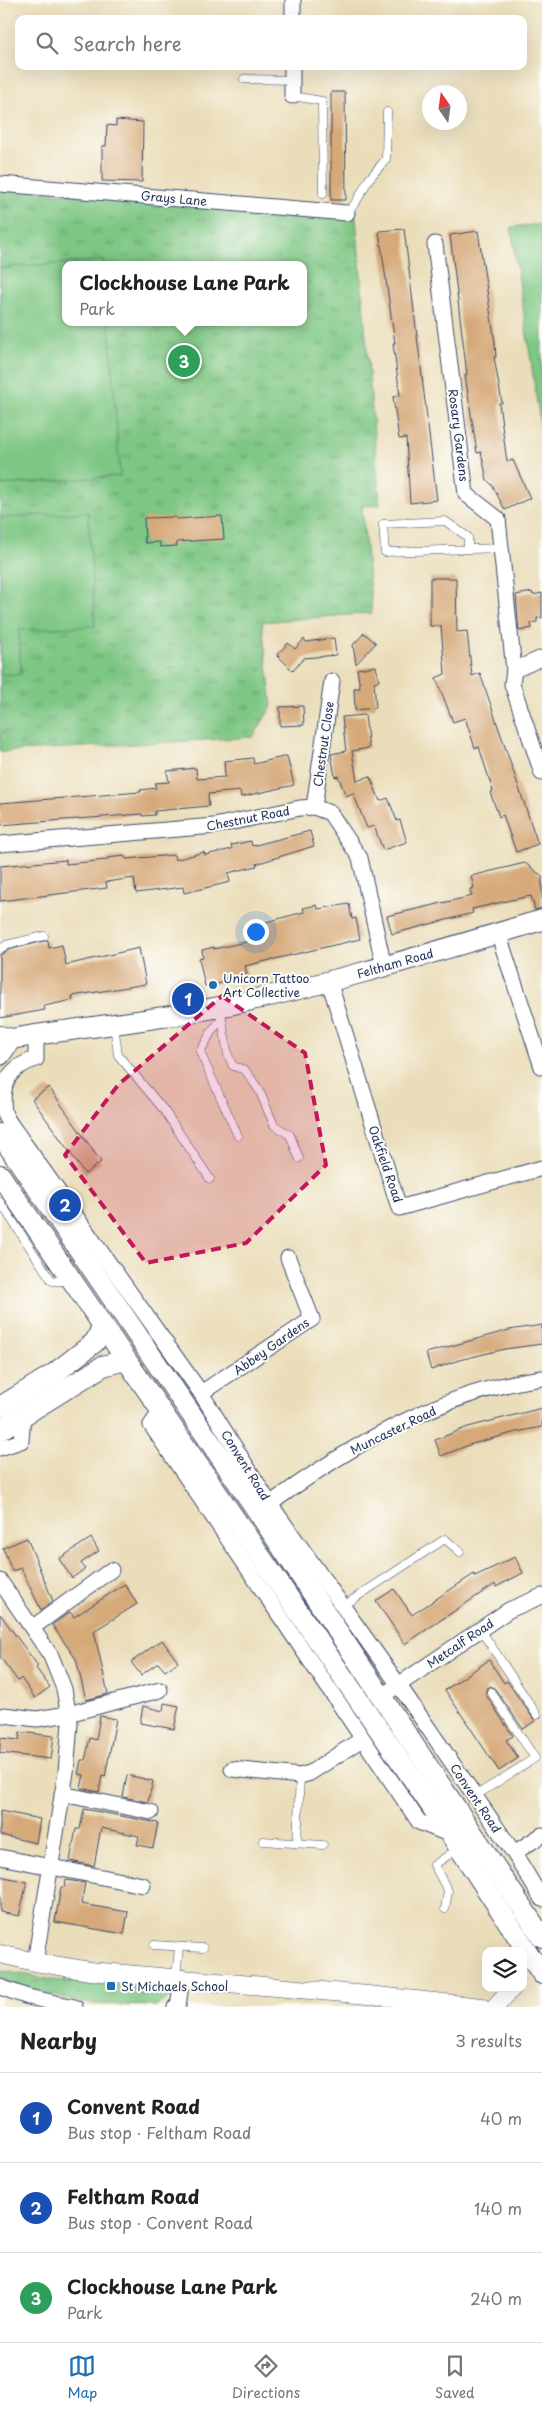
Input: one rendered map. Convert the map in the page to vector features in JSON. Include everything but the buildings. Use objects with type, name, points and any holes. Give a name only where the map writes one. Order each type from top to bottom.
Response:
[{"type":"main road","name":"Feltham Road","points":[[4,1043],[36,1034],[113,1023],[221,1013],[542,920]]},
{"type":"main road","name":"Convent Road","points":[[10,1141],[137,1336],[264,1508],[381,1696],[542,1937]]},
{"type":"main road","name":"Convent Road","points":[[0,1175],[160,1412],[470,1831],[521,1947]]},
{"type":"main road","points":[[0,1407],[10,1395],[55,1373],[95,1342],[102,1327]]},
{"type":"main road","points":[[0,1430],[103,1366],[125,1360]]},
{"type":"main road","name":"Convent Road","points":[[527,1959],[542,1974]]},
{"type":"street","points":[[293,0],[293,15]]},
{"type":"street","points":[[292,73],[292,96]]},
{"type":"street","name":"Grays Lane","points":[[0,184],[348,213]]},
{"type":"street","name":"Rosary Gardens","points":[[435,244],[466,494],[498,519],[514,670],[512,684],[542,774]]},
{"type":"street","points":[[514,670],[542,658]]},
{"type":"street","name":"Chestnut Close","points":[[314,808],[332,681]]},
{"type":"street","name":"Chestnut Road","points":[[0,844],[214,826],[300,808],[314,808]]},
{"type":"street","points":[[314,808],[330,813],[360,858],[384,967]]},
{"type":"street","points":[[498,933],[542,1066]]},
{"type":"street","name":"Oakfield Road","points":[[329,981],[399,1208],[542,1168]]},
{"type":"street","name":"Convent Road","points":[[36,1034],[36,1059],[20,1064],[6,1075],[1,1090],[10,1141],[201,1393],[264,1508],[343,1606],[475,1796],[470,1831],[514,1853],[542,1899]]},
{"type":"street","name":"Abbey Gardens","points":[[201,1393],[312,1319],[288,1258]]},
{"type":"street","name":"Muncaster Road","points":[[264,1508],[369,1439],[418,1414],[479,1392],[542,1378]]},
{"type":"street","points":[[160,1412],[152,1425],[419,1822],[470,1831]]},
{"type":"street","points":[[0,1448],[21,1442],[23,1416]]},
{"type":"street","points":[[32,1628],[111,1570]]},
{"type":"street","points":[[0,1581],[51,1656],[64,1688],[70,1723],[62,1794],[35,1962]]},
{"type":"street","name":"Metcalf Road","points":[[381,1696],[509,1610],[542,1596]]},
{"type":"street","points":[[4,1715],[37,1718],[68,1714],[160,1690]]},
{"type":"street","points":[[232,1769],[300,1776],[310,1773],[362,1738]]},
{"type":"street","points":[[62,1794],[151,1812]]},
{"type":"street","points":[[514,1853],[542,1835]]},
{"type":"street","points":[[0,1857],[143,1885]]},
{"type":"street","points":[[0,1954],[90,1971],[482,2007]]},
{"type":"street","points":[[179,1978],[179,2007]]},
{"type":"street","points":[[0,1987],[27,2002],[75,2007]]},
{"type":"street","points":[[495,2007],[508,1992]]},
{"type":"lane","points":[[244,79],[292,73]]},
{"type":"lane","points":[[292,96],[322,101],[322,194]]},
{"type":"lane","points":[[348,213],[369,179],[386,159],[387,112]]},
{"type":"lane","points":[[468,549],[468,538],[445,521],[383,524],[385,552],[501,548]]},
{"type":"lane","points":[[0,949],[6,945],[44,936]]},
{"type":"lane","points":[[221,1013],[200,1052],[238,1136]]},
{"type":"lane","points":[[221,1013],[228,1055],[233,1066],[245,1070],[259,1090],[274,1125],[290,1135],[299,1158]]},
{"type":"lane","points":[[113,1023],[118,1056],[164,1110],[210,1179]]},
{"type":"lane","points":[[0,1202],[52,1281],[72,1281]]},
{"type":"lane","points":[[343,1606],[445,1538],[460,1552]]},
{"type":"lane","points":[[480,1629],[537,1715]]},
{"type":"lane","points":[[475,1796],[535,1758],[491,1692]]},
{"type":"lane","points":[[297,1843],[300,1776]]},
{"type":"lane","points":[[445,1909],[448,1890],[434,1865],[470,1831]]},
{"type":"lane","points":[[263,1841],[323,1845]]},
{"type":"lane","points":[[154,1945],[203,1948]]},
{"type":"lane","points":[[179,1947],[179,1978]]},
{"type":"highlighted area","points":[[222,996],[305,1053],[326,1165],[246,1243],[146,1263],[65,1155],[118,1085]]},
{"type":"green space","points":[[0,188],[356,217],[380,505],[362,506],[372,613],[262,622],[272,706],[253,737],[0,752]]},
{"type":"green space","points":[[542,224],[542,436],[511,227]]},
{"type":"green space","points":[[62,263],[62,326],[109,326],[120,476],[0,485],[0,268]]},
{"type":"green space","points":[[88,512],[95,626],[19,630],[21,674],[0,675],[0,518]]},
{"type":"green space","points":[[0,1970],[52,1980],[170,1990],[168,1999],[155,2006],[95,2004],[38,1993],[0,1980]]},
{"type":"place","name":"Clockhouse Lane Park","points":[[184,361]]},
{"type":"place","name":"Unicorn Tattoo Art Collective","points":[[213,985]]},
{"type":"place","name":"Convent Road","points":[[188,999]]},
{"type":"place","name":"Feltham Road","points":[[65,1205]]},
{"type":"place","name":"St Michaels School","points":[[111,1986]]}]
